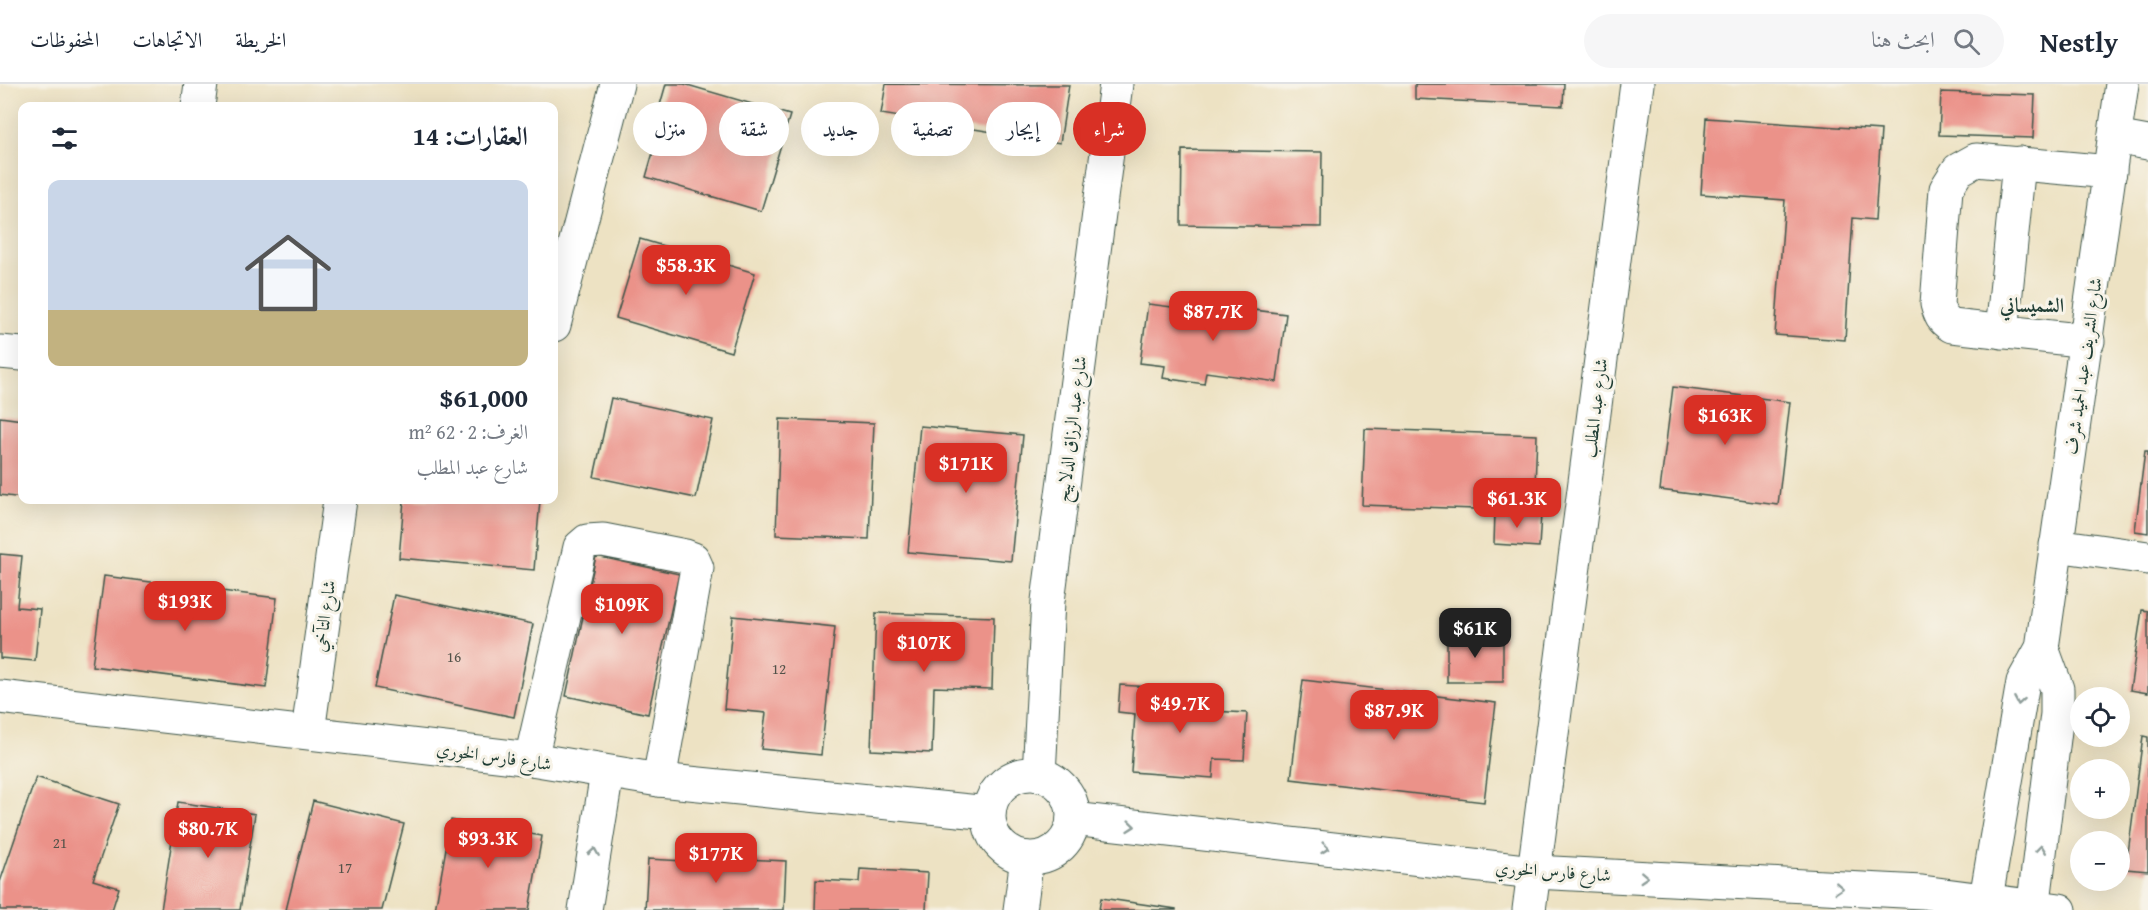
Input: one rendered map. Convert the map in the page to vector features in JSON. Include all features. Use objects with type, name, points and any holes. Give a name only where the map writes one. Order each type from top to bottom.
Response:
[{"type":"street","points":[[199,102],[201,84]]},
{"type":"street","points":[[558,309],[617,84]]},
{"type":"street","name":"شارع عبد الرزاق الدلابيح","points":[[1039,775],[1048,601],[1116,84]]},
{"type":"street","name":"شارع عبد المطلب","points":[[1529,910],[1637,84]]},
{"type":"street","name":"شارع الشريف عبد الحميد شرف","points":[[1985,905],[2023,682],[2042,648],[2088,341],[2122,84]]},
{"type":"street","points":[[2115,137],[2148,142]]},
{"type":"street","points":[[2088,341],[1952,327],[1940,316],[1937,304],[1946,189],[1958,170],[1976,160],[2110,172]]},
{"type":"street","points":[[2002,333],[2019,163]]},
{"type":"street","points":[[0,352],[18,354]]},
{"type":"street","name":"شارع التآخي","points":[[308,732],[339,504]]},
{"type":"street","points":[[531,759],[580,547],[587,541],[603,540],[685,556],[693,559],[697,568],[659,780]]},
{"type":"street","points":[[2056,545],[2148,558]]},
{"type":"street","name":"شارع الشريف عبد الحميد شرف","points":[[2042,648],[2057,689],[2042,909]]},
{"type":"street","name":"شارع فارس الخوري","points":[[0,697],[531,759],[659,780],[989,813]]},
{"type":"street","points":[[585,910],[607,773]]},
{"type":"street","points":[[1024,774],[1039,775],[1061,786],[1072,807],[1073,819],[1070,833],[1052,854],[1026,858],[1009,853],[997,843],[990,828],[989,813],[1000,788],[1024,774]]},
{"type":"street","name":"شارع فارس الخوري","points":[[1073,819],[1534,872],[1922,892],[1985,905],[2042,909]]},
{"type":"street","points":[[1020,910],[1026,858]]},
{"type":"building","points":[[666,84],[684,84],[746,102],[719,102],[719,156],[778,156],[761,211],[646,177],[652,156],[707,156],[707,102],[661,102]]},
{"type":"building","points":[[886,84],[1069,85],[1061,137],[1061,102],[986,102],[986,131],[974,129],[974,102],[891,102],[891,116],[881,114]]},
{"type":"building","points":[[1415,84],[1564,84],[1563,106],[1415,99]]},
{"type":"building","points":[[1941,92],[2035,95],[2033,138],[1939,135]]},
{"type":"building","points":[[1706,118],[1881,130],[1875,220],[1853,218],[1845,340],[1775,335],[1785,200],[1701,194]]},
{"type":"building","points":[[1182,150],[1322,152],[1321,227],[1181,225]]},
{"type":"building","points":[[640,239],[755,273],[731,352],[616,318]]},
{"type":"building","points":[[1148,304],[1204,311],[1206,304],[1286,314],[1277,382],[1206,372],[1204,384],[1163,378],[1165,366],[1140,363]]},
{"type":"building","points":[[1673,387],[1790,402],[1778,505],[1660,490]]},
{"type":"building","points":[[611,398],[713,420],[696,498],[594,477]]},
{"type":"building","points":[[0,417],[18,419],[18,497],[0,495]]},
{"type":"building","points":[[780,419],[874,423],[869,539],[776,535]]},
{"type":"building","points":[[920,426],[1023,435],[1011,561],[908,552]]},
{"type":"building","points":[[1365,429],[1537,435],[1534,511],[1362,505]]},
{"type":"building","points":[[2145,451],[2148,451],[2148,533],[2135,531]]},
{"type":"building","points":[[404,504],[540,504],[534,570],[399,558]]},
{"type":"building","points":[[1495,512],[1541,514],[1539,547],[1494,544]]},
{"type":"building","points":[[0,554],[22,556],[17,607],[40,609],[35,661],[0,658]]},
{"type":"building","points":[[596,556],[679,574],[648,714],[566,696]]},
{"type":"building","points":[[104,576],[277,598],[266,688],[92,666]]},
{"type":"building","points":[[394,595],[533,624],[514,717],[375,688]]},
{"type":"building","points":[[2142,610],[2148,611],[2148,693],[2130,690]]},
{"type":"building","points":[[876,613],[994,617],[992,689],[934,687],[932,753],[871,750]]},
{"type":"building","points":[[733,616],[835,627],[821,755],[761,749],[766,713],[724,709]]},
{"type":"building","points":[[1447,636],[1503,636],[1503,682],[1447,682]]},
{"type":"building","points":[[1303,680],[1496,703],[1484,802],[1291,779]]},
{"type":"building","points":[[1120,685],[1181,689],[1179,709],[1247,713],[1244,760],[1214,759],[1213,778],[1131,772],[1135,714],[1118,712]]},
{"type":"building","points":[[2143,736],[2148,737],[2148,871],[2130,869],[2130,838]]},
{"type":"building","points":[[36,777],[119,804],[93,880],[119,888],[112,910],[0,910],[0,882]]},
{"type":"building","points":[[313,801],[404,824],[382,910],[286,910]]},
{"type":"building","points":[[178,802],[255,814],[240,910],[161,910]]},
{"type":"building","points":[[451,820],[542,836],[529,910],[435,910]]},
{"type":"building","points":[[704,844],[723,845],[722,858],[786,861],[784,910],[645,910],[648,859],[703,862]]},
{"type":"building","points":[[860,869],[928,873],[926,910],[815,910],[816,880],[859,882]]},
{"type":"building","points":[[1101,898],[1176,909],[1176,910],[1099,910]]},
{"type":"district","name":"الشميساني","points":[[2032,304]]}]
